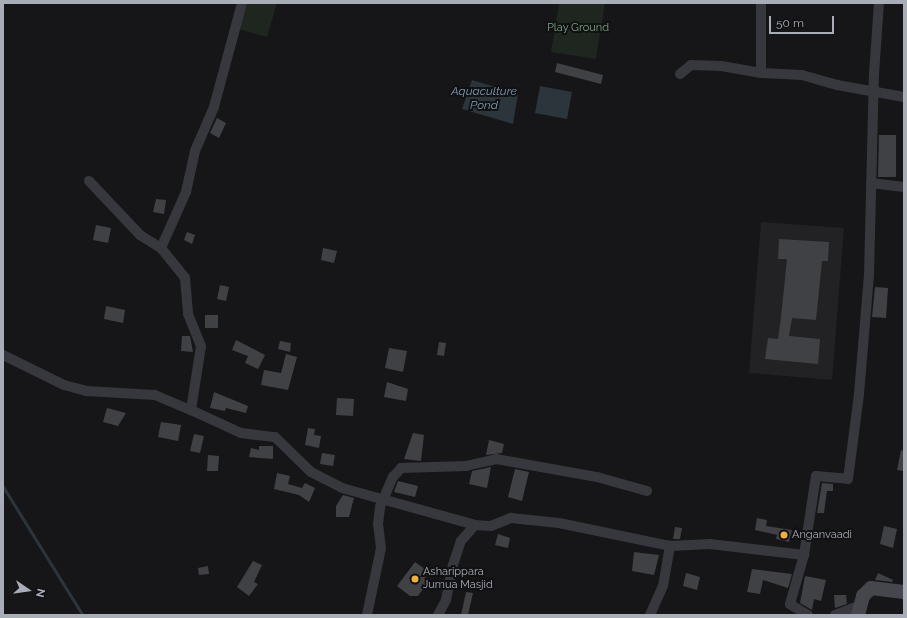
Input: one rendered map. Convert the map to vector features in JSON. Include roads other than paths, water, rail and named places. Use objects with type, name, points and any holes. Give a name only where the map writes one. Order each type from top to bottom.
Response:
[{"type":"main road","points":[[859,610],[871,588],[904,592]]},
{"type":"street","points":[[161,248],[186,192],[195,152],[214,107],[242,3]]},
{"type":"street","points":[[761,3],[762,73]]},
{"type":"street","points":[[808,615],[790,604],[804,555],[816,476],[848,479],[859,394],[869,275],[873,92],[878,3]]},
{"type":"street","points":[[680,74],[691,65],[721,66],[762,73],[802,75],[904,98]]},
{"type":"street","points":[[89,181],[140,235],[161,248],[185,278],[188,314],[201,346],[191,410]]},
{"type":"street","points":[[871,183],[904,187]]},
{"type":"street","points":[[3,355],[64,385],[86,391],[155,396],[191,410],[241,433],[275,437],[311,472],[342,488],[383,501],[475,525],[491,526],[511,518],[558,523],[670,546],[710,544],[804,555]]},
{"type":"street","points":[[367,615],[371,604],[381,548],[378,524],[383,501],[393,477],[401,468],[466,466],[496,458],[597,476],[647,491]]},
{"type":"street","points":[[438,615],[446,600],[453,565],[461,541],[475,525]]},
{"type":"street","points":[[650,615],[663,586],[670,546]]},
{"type":"street","points":[[834,615],[859,610]]},
{"type":"water","name":"Aquaculture Pond","points":[[472,80],[518,94],[513,124],[462,109]]},
{"type":"water","points":[[540,86],[572,92],[567,119],[535,113]]},
{"type":"waterway","points":[[3,486],[83,615]]},
{"type":"place","name":"Anganvaadi","points":[[784,535]]},
{"type":"place","name":"Asharippara Jumua Masjid","points":[[415,579]]},
{"type":"park label","name":"Play Ground","points":[[578,28]]}]
